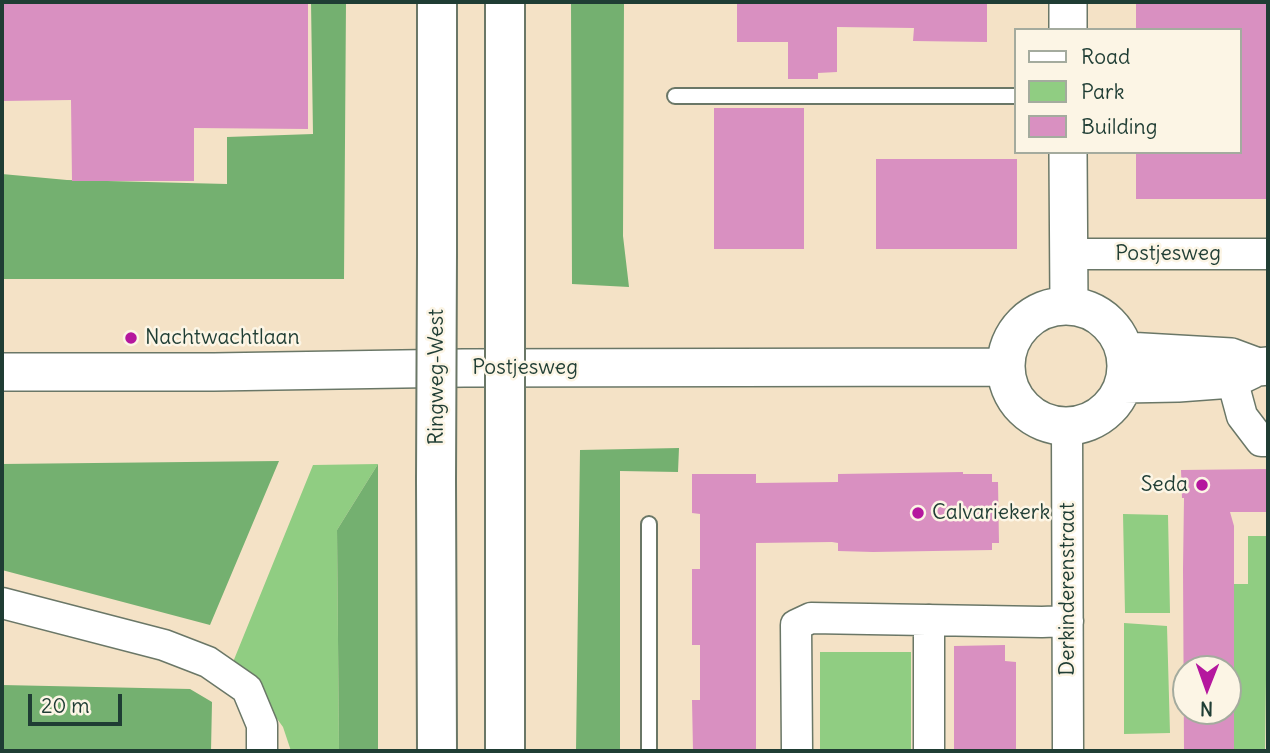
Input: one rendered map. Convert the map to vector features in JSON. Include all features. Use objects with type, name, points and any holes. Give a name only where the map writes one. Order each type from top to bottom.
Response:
[{"type":"highway","name":"Ringweg-West","points":[[437,2],[437,751]]},
{"type":"highway","points":[[505,2],[505,751]]},
{"type":"street","points":[[1068,2],[1068,28]]},
{"type":"street","points":[[1068,154],[1069,306]]},
{"type":"street","name":"Postjesweg","points":[[1069,254],[1268,254]]},
{"type":"street","points":[[1069,306],[1089,310],[1106,321],[1119,337],[1125,367],[1112,406],[1092,421],[1067,427],[1044,423],[1024,410],[1010,390],[1005,367],[1008,347],[1017,330],[1031,317],[1049,308],[1069,306]]},
{"type":"street","name":"Postjesweg","points":[[2,372],[1005,367]]},
{"type":"street","points":[[1125,367],[1178,383],[1253,371],[1242,416],[1261,441],[1268,441]]},
{"type":"street","name":"Derkinderenstraat","points":[[1067,427],[1068,751]]},
{"type":"street","points":[[2,603],[164,645],[208,662],[247,689],[262,725],[262,751]]},
{"type":"street","points":[[797,751],[796,625],[811,618],[1068,621]]},
{"type":"street","points":[[929,620],[929,751]]},
{"type":"lane","points":[[675,96],[1014,96]]},
{"type":"lane","points":[[649,524],[649,751]]},
{"type":"green space","points":[[311,2],[346,2],[344,279],[2,279],[2,174],[67,180],[227,184],[227,137],[313,134]]},
{"type":"green space","points":[[571,2],[624,2],[623,236],[629,287],[572,284]]},
{"type":"green space","points":[[679,448],[678,472],[620,471],[620,751],[576,751],[580,450]]},
{"type":"green space","points":[[279,461],[210,625],[2,570],[2,464]]},
{"type":"green space","points":[[378,464],[337,530],[339,751],[291,751],[283,727],[254,687],[231,667],[313,465]]},
{"type":"green space","points":[[378,464],[378,751],[339,751],[337,530]]},
{"type":"green space","points":[[1123,514],[1168,515],[1170,613],[1125,613]]},
{"type":"green space","points":[[1248,536],[1268,536],[1265,751],[1227,751],[1227,725],[1242,725],[1242,655],[1227,655],[1227,584],[1248,584]]},
{"type":"green space","points":[[1124,623],[1167,626],[1170,733],[1124,734]]},
{"type":"green space","points":[[820,652],[911,652],[911,751],[820,751]]},
{"type":"green space","points":[[2,685],[190,689],[212,702],[211,751],[2,751]]},
{"type":"building","points":[[2,2],[308,2],[308,129],[194,128],[194,181],[72,181],[71,100],[2,101]]},
{"type":"building","points":[[737,2],[987,2],[987,42],[913,41],[914,28],[837,27],[837,72],[818,73],[818,79],[788,79],[788,42],[737,42]]},
{"type":"building","points":[[1136,2],[1268,2],[1268,199],[1136,199],[1136,154],[1242,154],[1242,28],[1136,28]]},
{"type":"building","points":[[714,108],[804,108],[804,249],[714,249]]},
{"type":"building","points":[[876,159],[1017,159],[1017,249],[876,249]]},
{"type":"building","points":[[1268,469],[1268,512],[1230,512],[1234,526],[1234,655],[1183,655],[1181,470]]},
{"type":"building","points":[[692,474],[756,474],[756,483],[838,482],[838,474],[992,474],[992,482],[998,482],[999,543],[992,543],[992,550],[838,551],[838,543],[832,542],[756,543],[756,751],[693,751],[692,700],[700,700],[700,645],[692,645],[692,569],[700,569],[700,514],[692,513]]},
{"type":"building","points":[[1005,645],[1005,661],[1016,662],[1016,751],[954,751],[954,646]]},
{"type":"building","points":[[1184,725],[1234,725],[1234,751],[1184,751]]},
{"type":"place","name":"Nachtwachtlaan","points":[[131,338]]},
{"type":"place","name":"Seda","points":[[1202,485]]},
{"type":"place","name":"Calvariekerk","points":[[918,513]]}]
